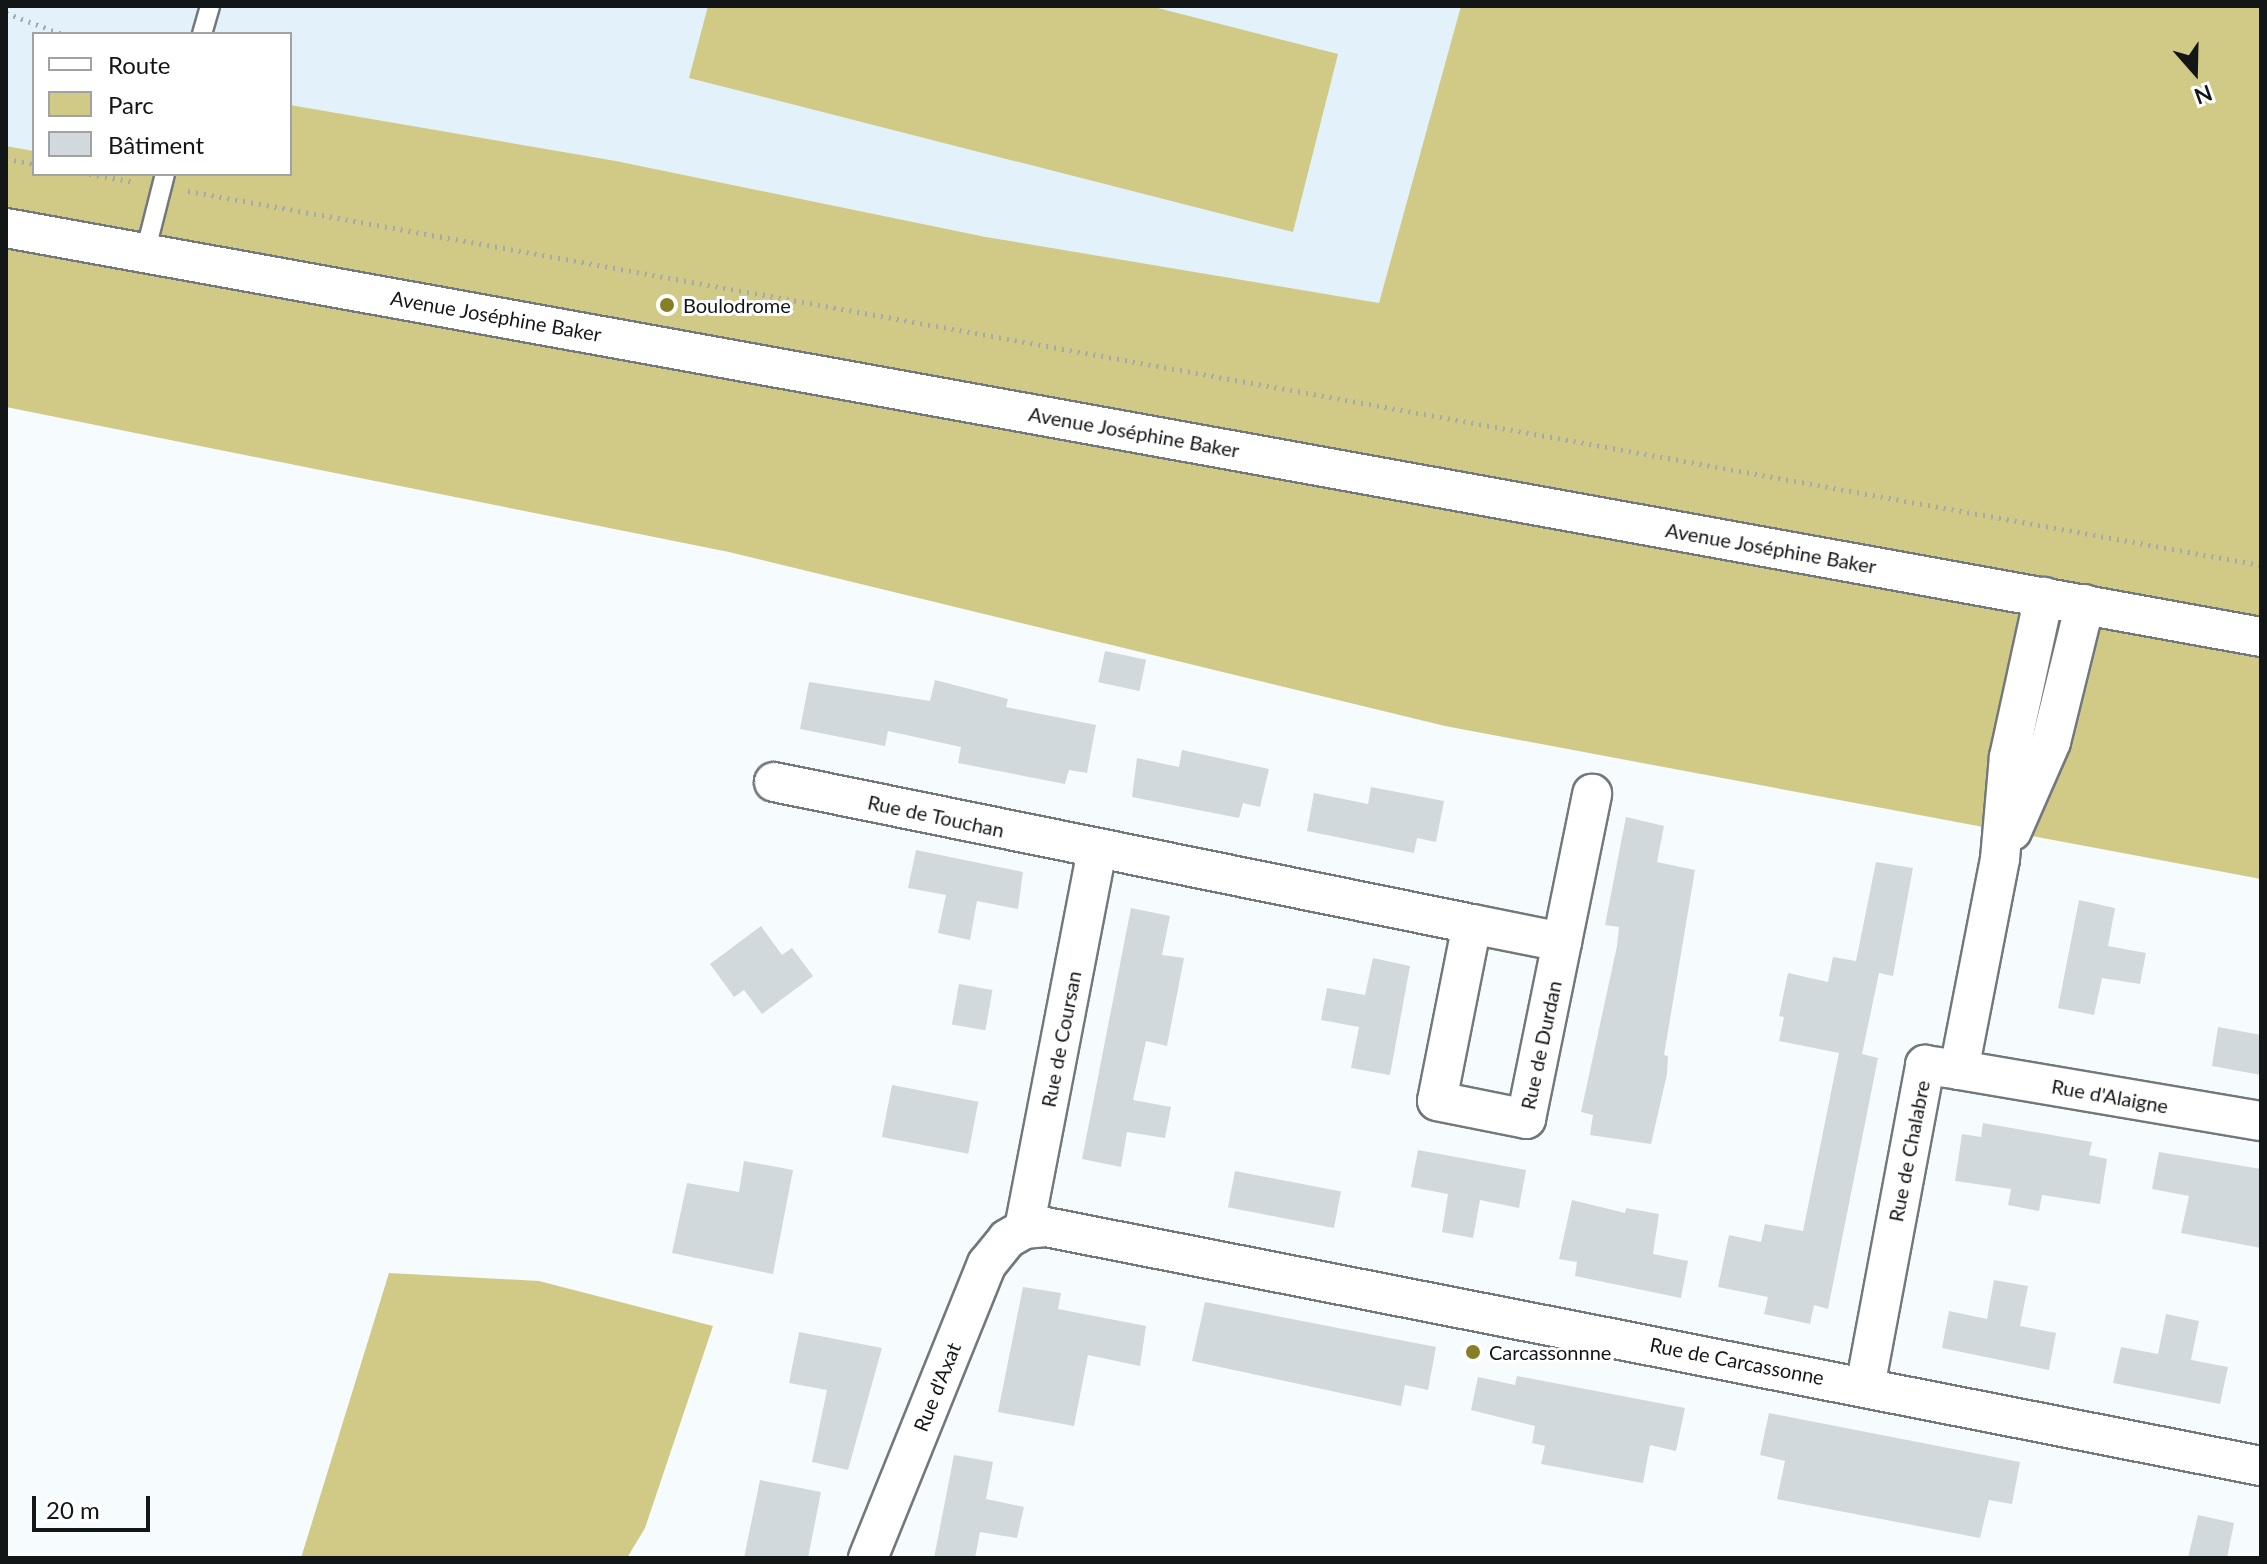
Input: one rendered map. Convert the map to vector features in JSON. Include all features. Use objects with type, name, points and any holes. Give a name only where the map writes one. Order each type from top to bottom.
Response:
[{"type":"street","name":"Avenue Joséphine Baker","points":[[6,228],[2261,637]]},
{"type":"street","name":"Rue de Chalabre","points":[[1865,1387],[1925,1065],[1959,1070],[2000,859],[2009,757],[2044,597]]},
{"type":"street","name":"Rue de Chalabre","points":[[2000,859],[2051,742],[2085,604]]},
{"type":"street","name":"Rue de Touchan","points":[[774,782],[1097,850]]},
{"type":"street","name":"Rue de Durdan","points":[[1472,924],[1437,1101],[1526,1119],[1592,794]]},
{"type":"street","points":[[1097,850],[1562,942]]},
{"type":"street","name":"Rue de Coursan","points":[[1024,1229],[1097,850]]},
{"type":"street","name":"Rue d'Alaigne","points":[[1959,1070],[2261,1121]]},
{"type":"street","name":"Rue de Carcassonne","points":[[1024,1229],[1083,1233],[2261,1466]]},
{"type":"street","name":"Rue d'Axat","points":[[868,1558],[987,1264],[996,1249],[1024,1229]]},
{"type":"lane","points":[[203,32],[210,6]]},
{"type":"lane","points":[[145,253],[163,180]]},
{"type":"path","points":[[6,13],[57,32]]},
{"type":"path","points":[[6,159],[32,164]]},
{"type":"path","points":[[122,177],[163,180],[2261,565]]},
{"type":"shaded area","points":[[6,6],[1461,6],[1380,304],[986,237],[616,161],[292,105],[292,32],[32,32],[32,151],[6,146]]},
{"type":"green space","points":[[708,6],[1150,6],[1338,54],[1293,232],[689,78]]},
{"type":"green space","points":[[1461,6],[2261,6],[2261,879],[1445,726],[729,552],[6,407],[6,146],[32,151],[32,176],[292,176],[292,105],[616,161],[986,237],[1379,303]]},
{"type":"green space","points":[[389,1273],[539,1281],[713,1326],[645,1528],[627,1558],[301,1558]]},
{"type":"building","points":[[1105,651],[1146,660],[1139,691],[1098,682]]},
{"type":"building","points":[[935,680],[1008,699],[1006,707],[1096,725],[1087,773],[1069,770],[1065,784],[958,763],[961,747],[888,731],[885,746],[800,729],[809,682],[930,701]]},
{"type":"building","points":[[1182,750],[1269,769],[1260,807],[1243,803],[1239,818],[1132,797],[1137,758],[1179,767]]},
{"type":"building","points":[[1371,787],[1444,801],[1436,842],[1417,838],[1414,853],[1307,831],[1314,793],[1368,804]]},
{"type":"building","points":[[1626,817],[1664,826],[1657,862],[1695,870],[1664,1055],[1668,1056],[1667,1074],[1651,1144],[1590,1135],[1593,1115],[1581,1112],[1617,946],[1619,927],[1605,925]]},
{"type":"building","points":[[916,850],[1023,872],[1018,909],[977,901],[970,940],[938,933],[946,895],[908,888]]},
{"type":"building","points":[[1876,862],[1913,868],[1893,976],[1879,973],[1862,1054],[1878,1058],[1828,1309],[1814,1305],[1810,1324],[1764,1314],[1768,1297],[1718,1287],[1729,1235],[1761,1242],[1765,1224],[1803,1231],[1839,1053],[1779,1041],[1784,1017],[1779,1016],[1788,973],[1828,982],[1833,957],[1856,961]]},
{"type":"building","points":[[2079,900],[2115,908],[2108,946],[2146,953],[2140,984],[2102,978],[2094,1015],[2058,1008]]},
{"type":"building","points":[[1131,908],[1170,916],[1162,955],[1184,958],[1167,1046],[1146,1041],[1133,1100],[1171,1107],[1165,1138],[1127,1132],[1121,1167],[1082,1159]]},
{"type":"building","points":[[761,926],[782,955],[792,948],[813,976],[762,1014],[744,990],[734,997],[710,964]]},
{"type":"building","points":[[1373,958],[1410,966],[1390,1075],[1351,1068],[1359,1027],[1321,1020],[1327,988],[1365,995]]},
{"type":"building","points":[[959,984],[992,990],[985,1030],[952,1024]]},
{"type":"building","points":[[2218,1027],[2261,1035],[2261,1075],[2212,1066]]},
{"type":"building","points":[[892,1085],[978,1102],[968,1154],[882,1137]]},
{"type":"building","points":[[1983,1123],[2092,1142],[2089,1155],[2107,1159],[2100,1204],[2042,1195],[2039,1211],[2008,1205],[2011,1189],[1955,1181],[1962,1134],[1981,1137]]},
{"type":"building","points":[[1418,1150],[1526,1170],[1519,1208],[1480,1200],[1473,1238],[1442,1232],[1448,1194],[1411,1187]]},
{"type":"building","points":[[2159,1152],[2261,1169],[2261,1248],[2181,1233],[2189,1196],[2152,1189]]},
{"type":"building","points":[[744,1161],[793,1170],[773,1274],[672,1253],[687,1183],[739,1192]]},
{"type":"building","points":[[1235,1171],[1341,1192],[1334,1228],[1228,1207]]},
{"type":"building","points":[[1572,1200],[1625,1213],[1626,1208],[1659,1214],[1653,1254],[1688,1261],[1681,1298],[1575,1276],[1577,1262],[1559,1259]]},
{"type":"building","points":[[1994,1280],[2028,1286],[2020,1326],[2056,1333],[2049,1370],[1942,1348],[1949,1311],[1987,1319]]},
{"type":"building","points":[[1023,1287],[1061,1293],[1058,1309],[1146,1326],[1140,1366],[1088,1355],[1074,1426],[998,1412]]},
{"type":"building","points":[[1205,1302],[1436,1347],[1428,1390],[1405,1385],[1401,1406],[1192,1361]]},
{"type":"building","points":[[2166,1314],[2199,1321],[2191,1360],[2228,1367],[2220,1404],[2113,1383],[2121,1347],[2158,1354]]},
{"type":"building","points":[[799,1332],[882,1348],[848,1470],[812,1462],[827,1390],[789,1383]]},
{"type":"building","points":[[1517,1376],[1685,1408],[1676,1451],[1650,1445],[1643,1483],[1541,1464],[1545,1446],[1532,1443],[1535,1426],[1471,1410],[1478,1377],[1515,1385]]},
{"type":"building","points":[[1769,1413],[2020,1462],[2012,1504],[1989,1500],[1980,1538],[1777,1499],[1785,1461],[1760,1455]]},
{"type":"building","points":[[954,1455],[993,1462],[986,1499],[1024,1507],[1017,1538],[980,1532],[975,1558],[934,1558]]},
{"type":"building","points":[[760,1480],[821,1492],[808,1558],[744,1558]]},
{"type":"building","points":[[2198,1515],[2234,1523],[2227,1558],[2188,1558]]},
{"type":"place","name":"Boulodrome","points":[[667,305]]},
{"type":"place","name":"Carcassonnne","points":[[1473,1352]]}]
